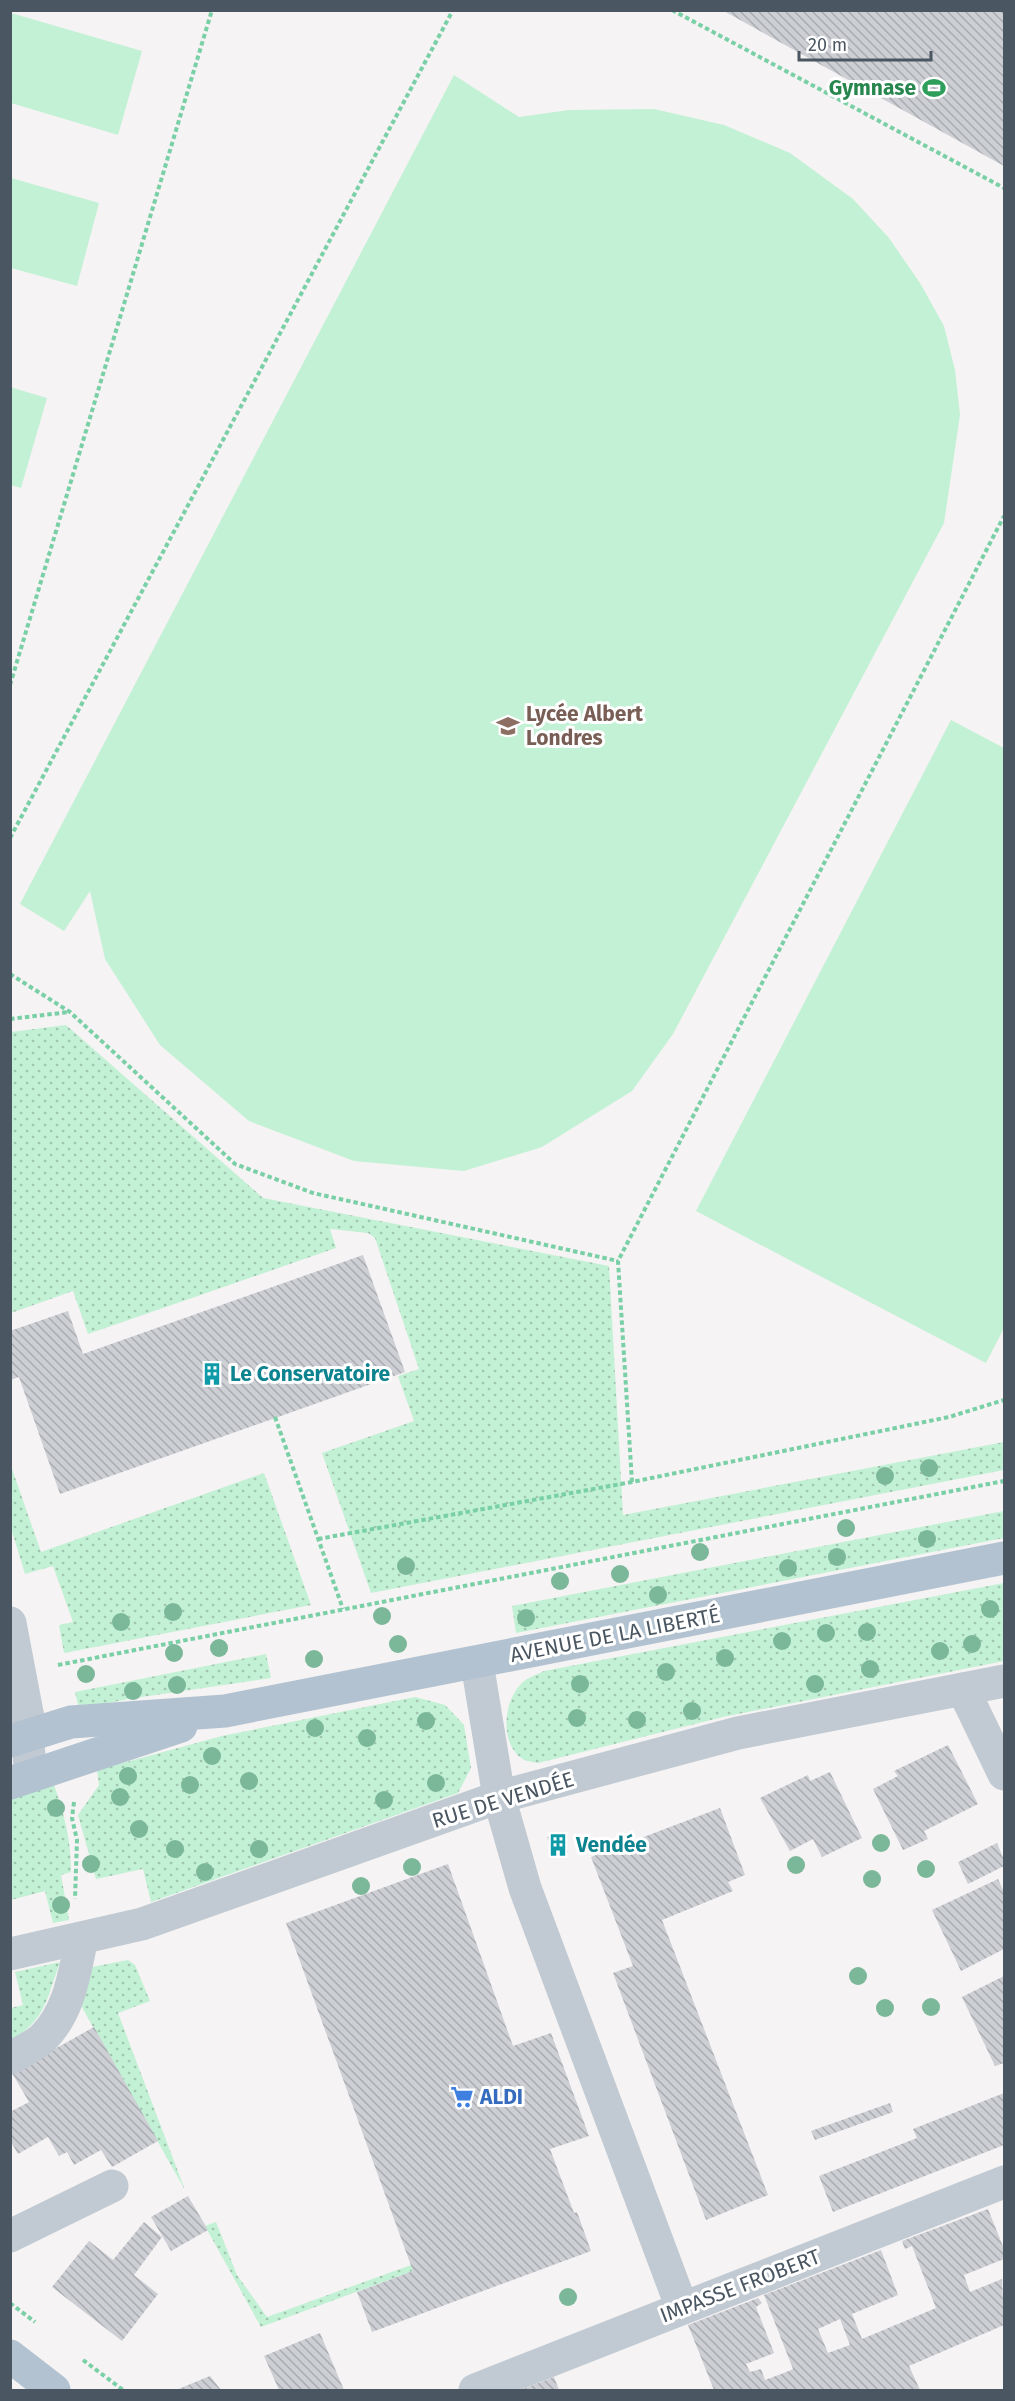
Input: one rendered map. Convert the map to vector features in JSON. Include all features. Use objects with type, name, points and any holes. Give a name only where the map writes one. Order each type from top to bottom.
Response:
[{"type":"main road","name":"AVENUE DE LA LIBERTÉ","points":[[19,1738],[71,1722],[225,1711],[1005,1558]]},
{"type":"main road","name":"AVENUE DE LA LIBERTÉ","points":[[21,1779],[225,1711]]},
{"type":"main road","points":[[10,2356],[54,2391]]},
{"type":"street","points":[[10,1623],[29,1723],[19,1738],[21,1779]]},
{"type":"street","points":[[477,1663],[499,1797],[525,1888],[682,2308]]},
{"type":"street","name":"RUE DE VENDÉE","points":[[10,1954],[142,1924],[499,1797],[738,1733],[1005,1681]]},
{"type":"street","points":[[963,1689],[1005,1774]]},
{"type":"street","points":[[10,2058],[41,2040],[57,2021],[68,2001],[82,1938]]},
{"type":"street","name":"IMPASSE FROBERT","points":[[475,2391],[1005,2182]]},
{"type":"street","points":[[10,2236],[112,2186]]},
{"type":"path","points":[[10,685],[212,10]]},
{"type":"path","points":[[10,838],[453,10]]},
{"type":"path","points":[[672,10],[1005,188]]},
{"type":"path","points":[[632,1482],[618,1261],[1005,516]]},
{"type":"path","points":[[10,974],[70,1012],[235,1164],[313,1193],[618,1261]]},
{"type":"path","points":[[10,1019],[70,1012]]},
{"type":"path","points":[[318,1539],[632,1482],[949,1417],[1005,1400]]},
{"type":"path","points":[[275,1417],[343,1609]]},
{"type":"path","points":[[20,1672],[1005,1481]]},
{"type":"path","points":[[72,1818],[77,1840],[73,1890],[82,1938]]},
{"type":"green space","points":[[11,13],[142,51],[118,135],[11,103]]},
{"type":"green space","points":[[454,75],[519,117],[569,110],[654,109],[724,125],[790,153],[853,199],[889,238],[920,283],[944,326],[955,370],[960,415],[944,523],[673,1034],[632,1091],[542,1147],[464,1171],[354,1161],[249,1121],[160,1045],[105,959],[90,891],[64,931],[20,904]]},
{"type":"green space","points":[[11,178],[99,203],[77,286],[11,268]]},
{"type":"green space","points":[[10,387],[47,398],[21,488],[11,485]]},
{"type":"green space","points":[[951,720],[1004,748],[1004,1328],[986,1363],[696,1211]]},
{"type":"green space","points":[[66,1025],[263,1198],[609,1266],[623,1515],[1004,1442],[1004,1470],[371,1593],[322,1453],[414,1421],[398,1376],[419,1369],[375,1238],[368,1233],[330,1229],[336,1248],[88,1334],[73,1291],[11,1313],[11,1032]]},
{"type":"green space","points":[[11,1466],[41,1552],[264,1473],[311,1605],[64,1653],[59,1625],[73,1622],[53,1566],[25,1574],[11,1528]]},
{"type":"green space","points":[[1004,1511],[1004,1538],[516,1633],[512,1606]]},
{"type":"green space","points":[[1004,1583],[1004,1661],[723,1717],[538,1763],[521,1758],[509,1740],[507,1717],[513,1695],[527,1679],[544,1671]]},
{"type":"green space","points":[[266,1654],[271,1678],[128,1699],[79,1709],[75,1692]]},
{"type":"green space","points":[[415,1697],[445,1705],[464,1725],[471,1768],[458,1793],[151,1902],[143,1869],[96,1879],[78,1815],[99,1785],[97,1770],[222,1736]]},
{"type":"green space","points":[[53,1782],[66,1826],[71,1872],[61,1875],[69,1920],[53,1923],[45,1891],[11,1900],[11,1798]]},
{"type":"green space","points":[[128,1960],[135,1965],[150,2001],[118,2013],[185,2190],[79,2002],[92,1967]]},
{"type":"green space","points":[[60,1962],[44,2007],[32,2024],[11,2040],[11,2008],[23,2005],[15,1972]]},
{"type":"green space","points":[[216,2222],[237,2275],[267,2317],[411,2265],[413,2271],[261,2327],[205,2226]]},
{"type":"building","name":"Gymnase","points":[[722,10],[1004,10],[1004,166]]},
{"type":"building","name":"Le Conservatoire","points":[[363,1255],[405,1372],[60,1494],[19,1377],[10,1380],[10,1331],[68,1311],[83,1354]]},
{"type":"building","points":[[948,1745],[978,1804],[924,1831],[928,1839],[903,1850],[873,1789],[898,1776],[894,1771]]},
{"type":"building","points":[[830,1772],[862,1838],[822,1857],[813,1839],[790,1851],[760,1798],[808,1775],[810,1781]]},
{"type":"building","points":[[720,1808],[745,1875],[728,1882],[733,1891],[662,1920],[768,2195],[706,2220],[613,1973],[633,1966],[591,1857]]},
{"type":"building","name":"Vendée","points":[[561,1832],[568,1852],[555,1857],[547,1837]]},
{"type":"building","points":[[997,1843],[1004,1866],[968,1884],[958,1862]]},
{"type":"building","name":"ALDI","points":[[448,1864],[513,2046],[551,2033],[589,2136],[550,2149],[591,2251],[372,2332],[357,2292],[413,2271],[286,1923]]},
{"type":"building","points":[[998,1879],[1004,1892],[1004,1949],[961,1971],[932,1910]]},
{"type":"building","points":[[1004,1976],[1004,2063],[995,2066],[962,1997]]},
{"type":"building","points":[[94,2027],[158,2141],[112,2167],[101,2150],[74,2165],[67,2152],[59,2156],[48,2137],[18,2154],[10,2140],[10,2112],[29,2102],[12,2073]]},
{"type":"building","points":[[1004,2093],[1004,2145],[833,2212],[819,2176],[917,2138],[913,2129]]},
{"type":"building","points":[[890,2103],[893,2112],[815,2140],[811,2131]]},
{"type":"building","points":[[188,2196],[208,2230],[171,2251],[151,2217]]},
{"type":"building","points":[[988,2209],[1004,2249],[1004,2259],[964,2275],[970,2292],[1002,2279],[1004,2325],[909,2366],[920,2390],[714,2390],[688,2325],[758,2298],[762,2303],[756,2307],[774,2353],[746,2364],[750,2372],[761,2369],[765,2380],[789,2371],[793,2369],[764,2295],[881,2250],[898,2295],[852,2314],[862,2339],[936,2308],[912,2246],[905,2249],[902,2241]],"holes":[[[840,2319],[850,2345],[828,2353],[818,2329]]]},
{"type":"building","points":[[144,2222],[162,2237],[134,2275],[158,2294],[122,2341],[52,2287],[89,2241],[113,2260]]},
{"type":"building","points":[[320,2333],[344,2390],[279,2390],[264,2356]]},
{"type":"building","points":[[210,2376],[221,2390],[176,2390]]},
{"type":"building","points":[[554,2377],[559,2390],[520,2390]]},
{"type":"place","name":"Gymnase","points":[[934,88]]},
{"type":"place","name":"Lycée Albert Londres","points":[[508,726]]},
{"type":"place","name":"Le Conservatoire","points":[[212,1374]]},
{"type":"place","name":"Vendée","points":[[558,1845]]},
{"type":"place","name":"ALDI","points":[[462,2097]]}]
